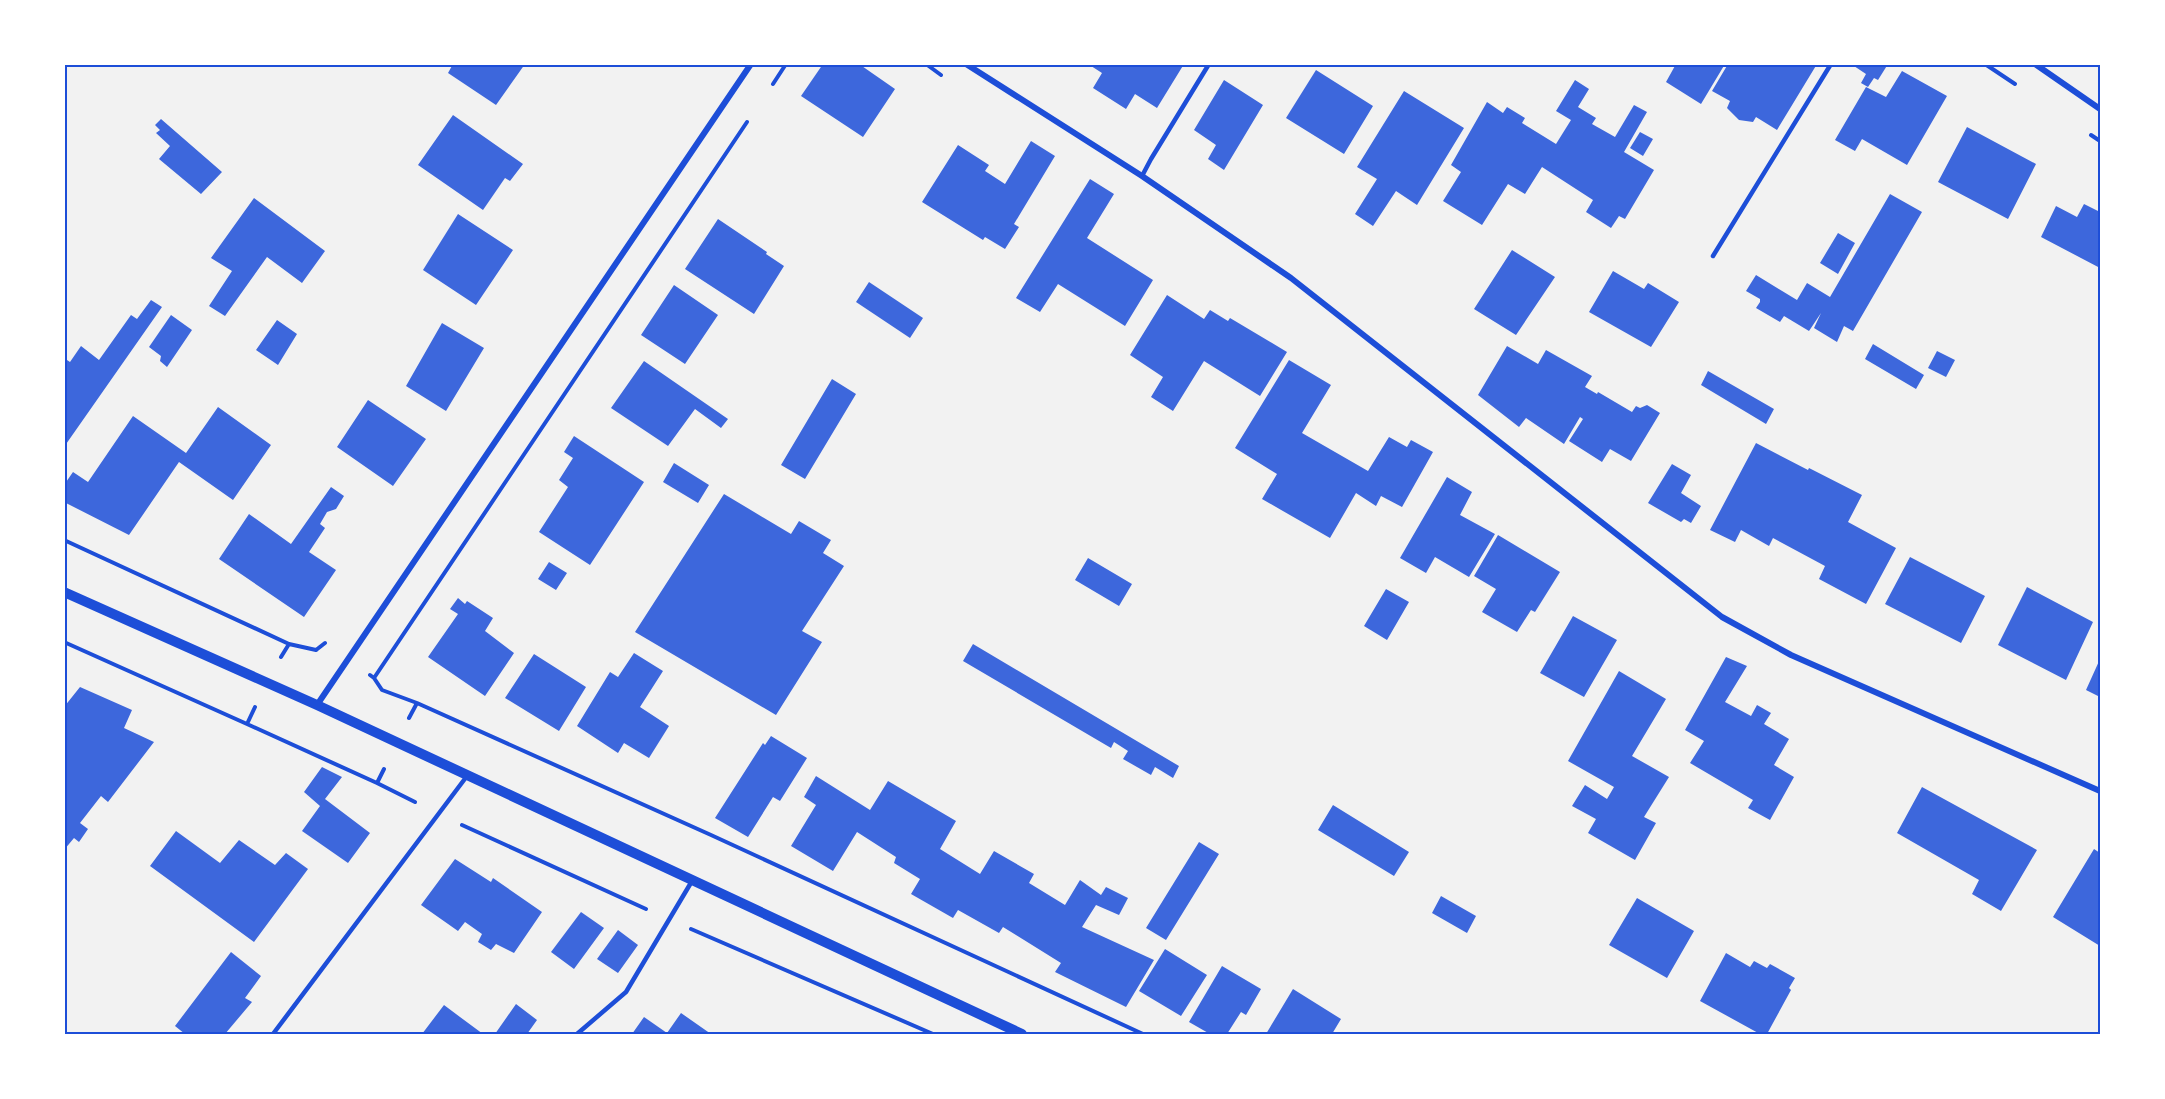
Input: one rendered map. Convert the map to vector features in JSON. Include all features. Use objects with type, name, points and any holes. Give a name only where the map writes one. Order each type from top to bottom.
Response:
[{"type":"street","points":[[316,705],[751,64]]},
{"type":"street","points":[[966,64],[1142,176],[1291,278],[1722,617],[1791,655],[2100,791]]},
{"type":"street","points":[[2035,64],[2100,109]]},
{"type":"street","points":[[64,592],[316,705],[1022,1035]]},
{"type":"lane","points":[[1142,176],[1150,159],[1209,64]]},
{"type":"lane","points":[[1713,256],[1831,64]]},
{"type":"lane","points":[[273,1035],[467,776]]},
{"type":"lane","points":[[577,1035],[626,992],[692,881]]},
{"type":"path","points":[[773,84],[786,64]]},
{"type":"path","points":[[753,114],[372,676],[382,690],[417,703],[711,836],[1143,1035]]},
{"type":"path","points":[[64,540],[288,644],[326,652]]},
{"type":"path","points":[[64,642],[377,783],[386,764]]},
{"type":"path","points":[[280,659],[288,644]]},
{"type":"path","points":[[247,724],[260,698]]},
{"type":"path","points":[[409,718],[417,703]]},
{"type":"building","points":[[453,64],[525,64],[496,105],[448,73]]},
{"type":"building","points":[[823,64],[859,64],[895,89],[863,137],[801,96]]},
{"type":"building","points":[[1088,64],[1184,64],[1157,108],[1135,94],[1126,109],[1093,88],[1102,73]]},
{"type":"building","points":[[1676,64],[1725,64],[1701,104],[1666,82]]},
{"type":"building","points":[[1728,64],[1817,64],[1777,130],[1756,117],[1753,122],[1739,120],[1727,108],[1730,101],[1712,91]]},
{"type":"building","points":[[1851,64],[1888,64],[1878,80],[1874,78],[1868,87],[1861,83],[1866,74]]},
{"type":"building","points":[[1316,70],[1373,106],[1344,154],[1286,118]]},
{"type":"building","points":[[1902,71],[1947,96],[1907,165],[1862,139],[1855,151],[1835,140],[1866,87],[1886,97]]},
{"type":"building","points":[[1224,80],[1263,105],[1224,170],[1208,159],[1216,145],[1194,130]]},
{"type":"building","points":[[1575,80],[1589,89],[1578,107],[1596,118],[1592,124],[1615,137],[1634,105],[1647,112],[1624,152],[1654,170],[1625,219],[1619,216],[1611,228],[1586,212],[1593,200],[1542,167],[1525,194],[1508,184],[1482,225],[1443,201],[1461,172],[1451,165],[1487,102],[1503,113],[1507,107],[1525,118],[1522,123],[1556,144],[1571,120],[1556,111]]},
{"type":"building","points":[[1404,91],[1464,128],[1417,205],[1396,191],[1373,226],[1355,214],[1377,179],[1357,167]]},
{"type":"building","points":[[453,115],[523,164],[510,181],[505,178],[483,210],[418,165]]},
{"type":"building","points":[[161,119],[222,172],[201,194],[159,159],[170,146],[156,133],[160,130],[155,125]]},
{"type":"building","points":[[1967,127],[2036,164],[2008,219],[1938,182]]},
{"type":"building","points":[[1640,132],[1653,139],[1643,156],[1630,148]]},
{"type":"building","points":[[1031,141],[1055,156],[1014,224],[1019,227],[1005,249],[985,237],[983,240],[922,202],[958,145],[989,165],[985,171],[1005,184]]},
{"type":"building","points":[[1090,179],[1114,194],[1087,238],[1153,280],[1125,326],[1058,284],[1040,312],[1016,298]]},
{"type":"building","points":[[1890,194],[1922,212],[1853,331],[1844,326],[1837,342],[1814,328],[1821,313],[1809,331],[1784,316],[1780,322],[1756,308],[1760,299],[1746,291],[1756,275],[1797,300],[1807,283],[1830,297]]},
{"type":"building","points":[[254,198],[325,251],[302,283],[267,257],[225,316],[209,306],[232,271],[211,258]]},
{"type":"building","points":[[2084,204],[2100,212],[2100,268],[2041,237],[2056,206],[2077,217]]},
{"type":"building","points":[[458,214],[513,250],[476,305],[423,270]]},
{"type":"building","points":[[718,219],[784,266],[754,314],[685,269]]},
{"type":"building","points":[[1838,233],[1855,243],[1838,274],[1820,263]]},
{"type":"building","points":[[1512,250],[1555,277],[1516,335],[1474,309]]},
{"type":"building","points":[[1613,271],[1644,289],[1648,283],[1679,302],[1651,347],[1589,312]]},
{"type":"building","points":[[869,282],[923,318],[910,338],[856,302]]},
{"type":"building","points":[[674,285],[718,315],[685,364],[641,335]]},
{"type":"building","points":[[1167,295],[1204,319],[1210,310],[1228,321],[1230,318],[1287,352],[1260,396],[1204,361],[1173,411],[1151,397],[1163,377],[1130,355]]},
{"type":"building","points":[[151,300],[162,307],[64,447],[64,358],[70,362],[81,346],[99,360],[131,315],[137,319]]},
{"type":"building","points":[[171,315],[192,330],[167,367],[160,361],[161,356],[149,347]]},
{"type":"building","points":[[277,320],[297,334],[278,365],[256,350]]},
{"type":"building","points":[[442,323],[484,348],[446,411],[406,386]]},
{"type":"building","points":[[1873,344],[1924,375],[1916,389],[1865,359]]},
{"type":"building","points":[[1507,346],[1538,364],[1546,350],[1592,376],[1585,387],[1597,394],[1598,392],[1632,412],[1636,406],[1640,408],[1647,405],[1660,413],[1631,461],[1610,449],[1602,462],[1569,441],[1583,419],[1580,417],[1564,444],[1526,418],[1519,427],[1478,395]]},
{"type":"building","points":[[1937,351],[1955,360],[1946,377],[1928,368]]},
{"type":"building","points":[[1289,360],[1331,385],[1302,433],[1368,471],[1389,437],[1407,447],[1411,440],[1433,452],[1402,507],[1381,496],[1376,506],[1356,493],[1330,538],[1262,499],[1277,474],[1235,448]]},
{"type":"building","points":[[644,361],[728,419],[721,428],[695,409],[668,446],[611,408]]},
{"type":"building","points":[[1708,371],[1774,409],[1766,424],[1701,385]]},
{"type":"building","points":[[832,379],[856,394],[805,479],[781,465]]},
{"type":"building","points":[[368,400],[426,439],[393,486],[337,447]]},
{"type":"building","points":[[218,407],[271,445],[233,500],[179,462],[129,535],[64,502],[64,485],[73,472],[88,482],[133,416],[186,453]]},
{"type":"building","points":[[574,436],[644,482],[590,565],[539,532],[568,487],[559,480],[573,458],[564,452]]},
{"type":"building","points":[[1756,443],[1862,495],[1848,522],[1896,548],[1866,604],[1819,579],[1825,566],[1773,538],[1769,546],[1741,530],[1735,542],[1710,530]]},
{"type":"building","points":[[674,463],[709,485],[698,503],[663,482]]},
{"type":"building","points":[[1672,464],[1691,475],[1681,493],[1701,506],[1691,523],[1684,519],[1681,522],[1648,503]]},
{"type":"building","points":[[1447,477],[1472,492],[1460,515],[1495,534],[1469,577],[1435,557],[1426,573],[1400,558]]},
{"type":"building","points":[[331,487],[344,496],[336,509],[327,512],[320,524],[325,528],[309,552],[336,570],[304,617],[219,559],[249,514],[291,544]]},
{"type":"building","points":[[724,494],[791,534],[799,521],[831,540],[823,553],[844,566],[802,631],[822,642],[776,715],[635,632]]},
{"type":"building","points":[[1498,535],[1560,572],[1535,612],[1531,610],[1517,632],[1482,612],[1496,589],[1474,576]]},
{"type":"building","points":[[1910,557],[1985,596],[1961,643],[1885,604]]},
{"type":"building","points":[[1088,558],[1132,584],[1119,606],[1075,580]]},
{"type":"building","points":[[549,562],[567,573],[556,590],[538,579]]},
{"type":"building","points":[[2027,587],[2093,622],[2066,680],[1998,645]]},
{"type":"building","points":[[1386,589],[1409,602],[1387,640],[1364,626]]},
{"type":"building","points":[[458,598],[465,604],[467,601],[493,618],[485,631],[514,653],[485,696],[428,657],[458,614],[450,609]]},
{"type":"building","points":[[1573,616],[1617,640],[1584,697],[1540,673]]},
{"type":"building","points":[[973,644],[1179,766],[1173,778],[1155,767],[1151,775],[1123,759],[1128,751],[1114,742],[1111,748],[963,661]]},
{"type":"building","points":[[634,653],[663,671],[640,707],[669,726],[649,758],[624,743],[618,753],[577,726],[610,672],[618,677]]},
{"type":"building","points":[[534,654],[586,687],[559,731],[505,698]]},
{"type":"building","points":[[1726,657],[1747,666],[1725,702],[1751,716],[1757,705],[1771,713],[1764,724],[1789,739],[1774,765],[1794,777],[1770,820],[1748,808],[1753,800],[1690,763],[1704,741],[1685,730]]},
{"type":"building","points":[[2100,659],[2100,697],[2086,690]]},
{"type":"building","points":[[1619,671],[1666,699],[1632,756],[1669,777],[1644,817],[1656,823],[1635,860],[1588,833],[1596,819],[1572,806],[1585,785],[1607,799],[1614,787],[1568,761]]},
{"type":"building","points":[[80,687],[132,710],[124,728],[154,742],[108,802],[101,796],[80,823],[88,829],[79,842],[74,838],[64,850],[64,707]]},
{"type":"building","points":[[771,736],[807,758],[780,801],[773,797],[748,837],[715,818],[763,743],[765,745]]},
{"type":"building","points":[[322,767],[342,777],[325,799],[370,833],[348,863],[302,831],[320,806],[304,792]]},
{"type":"building","points":[[816,776],[870,810],[888,781],[956,821],[940,849],[980,874],[994,851],[1034,874],[1029,883],[1065,905],[1080,880],[1101,895],[1106,887],[1128,898],[1119,915],[1096,905],[1082,927],[1154,960],[1126,1007],[1055,972],[1061,963],[1003,927],[999,933],[958,910],[953,918],[911,894],[920,879],[894,863],[896,857],[857,832],[833,871],[791,846],[816,805],[804,797]]},
{"type":"building","points":[[1922,787],[2037,850],[2001,911],[1972,894],[1979,880],[1897,833]]},
{"type":"building","points":[[1333,805],[1409,852],[1394,876],[1318,830]]},
{"type":"building","points":[[176,831],[220,863],[239,840],[275,865],[286,853],[308,869],[254,942],[150,866]]},
{"type":"building","points":[[1199,842],[1219,854],[1166,940],[1146,928]]},
{"type":"building","points":[[2094,849],[2100,853],[2100,946],[2053,917]]},
{"type":"building","points":[[455,859],[491,882],[493,878],[542,912],[514,953],[496,944],[491,950],[478,942],[482,934],[465,922],[458,931],[421,905]]},
{"type":"building","points":[[1441,896],[1476,916],[1467,933],[1432,913]]},
{"type":"building","points":[[1637,898],[1694,931],[1667,978],[1609,945]]},
{"type":"building","points":[[581,912],[604,928],[574,969],[551,952]]},
{"type":"building","points":[[618,930],[638,945],[618,973],[597,959]]},
{"type":"building","points":[[1165,949],[1207,975],[1181,1016],[1139,991]]},
{"type":"building","points":[[231,952],[261,976],[245,998],[252,1002],[225,1034],[185,1034],[175,1026]]},
{"type":"building","points":[[1726,953],[1750,967],[1754,961],[1767,968],[1770,964],[1795,978],[1767,1034],[1760,1034],[1700,1001]]},
{"type":"building","points":[[1222,966],[1261,989],[1246,1015],[1241,1012],[1227,1034],[1210,1034],[1189,1022]]},
{"type":"building","points":[[1293,989],[1341,1019],[1332,1034],[1266,1034]]},
{"type":"building","points":[[516,1004],[537,1020],[527,1034],[495,1034]]},
{"type":"building","points":[[444,1005],[460,1017],[483,1034],[422,1034]]},
{"type":"building","points":[[681,1013],[711,1034],[632,1034],[644,1017],[667,1033]]}]
